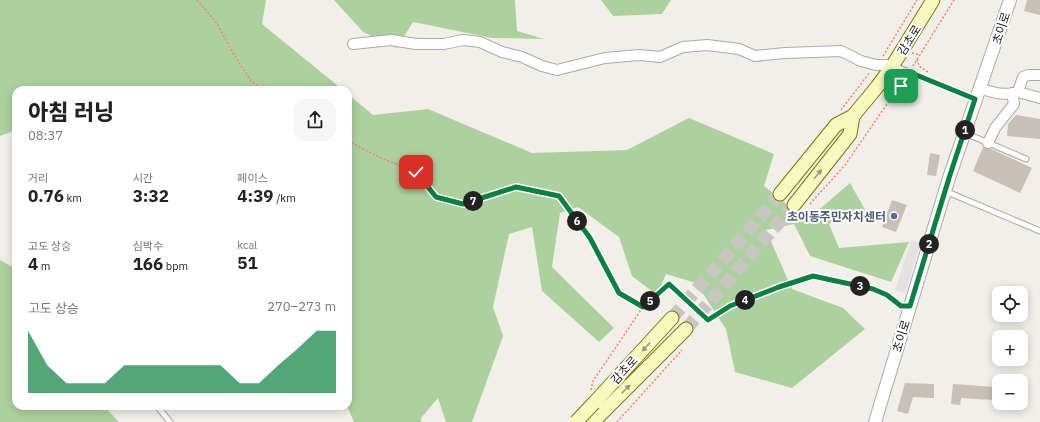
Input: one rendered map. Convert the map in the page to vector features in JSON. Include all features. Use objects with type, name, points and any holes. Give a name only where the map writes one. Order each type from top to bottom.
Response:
[{"type":"main road","name":"감초로","points":[[780,194],[836,125],[853,116],[893,66],[934,0]]},
{"type":"main road","name":"감초로","points":[[794,205],[850,134],[853,116]]},
{"type":"main road","name":"감초로","points":[[576,422],[592,399],[672,318]]},
{"type":"main road","name":"감초로","points":[[596,420],[686,329]]},
{"type":"street","name":"초이로","points":[[874,422],[945,191],[977,93],[995,48],[1010,0]]},
{"type":"street","points":[[353,44],[391,40],[416,44],[444,44],[464,40],[480,42],[502,52],[522,56],[542,66],[557,70],[605,58],[638,56],[660,57],[683,47],[707,45],[739,49],[755,56],[785,53],[841,51],[861,61],[876,65],[893,66]]},
{"type":"street","points":[[988,143],[995,128],[1014,104],[1015,92],[1023,77],[1028,75],[1040,75]]},
{"type":"street","points":[[977,93],[1006,95],[1015,92],[1040,98]]},
{"type":"lane","points":[[893,66],[977,93]]},
{"type":"lane","points":[[964,133],[1026,159]]},
{"type":"lane","points":[[945,191],[1040,231]]},
{"type":"lane","points":[[160,410],[170,422]]},
{"type":"path","points":[[198,0],[216,22],[251,81],[258,86]]},
{"type":"path","points":[[838,114],[886,52],[917,0]]},
{"type":"path","points":[[810,204],[845,165],[895,95],[954,0]]},
{"type":"path","points":[[917,59],[919,66],[929,73]]},
{"type":"path","points":[[352,143],[381,158],[416,172],[436,197],[463,204],[516,187],[559,196],[590,238],[619,293],[643,307]]},
{"type":"path","points":[[592,399],[594,381],[643,307],[669,284],[708,320],[730,306],[779,287],[813,276],[873,289],[887,295],[901,306],[910,306]]},
{"type":"path","points":[[617,422],[682,350]]},
{"type":"green space","points":[[0,0],[266,0],[262,24],[338,86],[12,86],[12,132],[0,136]]},
{"type":"green space","points":[[334,0],[515,0],[517,31],[544,39],[492,38],[413,22],[397,48],[363,32]]},
{"type":"green space","points":[[601,0],[671,0],[662,14],[613,16]]},
{"type":"green space","points":[[352,97],[373,115],[428,109],[532,153],[627,150],[689,118],[774,154],[764,186],[807,220],[850,183],[871,220],[843,215],[829,224],[839,248],[909,242],[891,282],[810,256],[794,224],[766,230],[792,289],[843,308],[865,329],[792,388],[735,372],[726,329],[696,283],[666,274],[657,295],[632,276],[619,237],[578,207],[560,213],[552,267],[614,328],[599,342],[542,291],[532,227],[509,234],[493,307],[503,336],[472,422],[446,422],[438,398],[421,418],[421,422],[354,422],[349,410],[352,410]]},
{"type":"green space","points":[[0,260],[12,267],[12,410],[108,410],[119,422],[0,422]]},
{"type":"shaded area","points":[[911,240],[921,243],[905,293],[895,290]]},
{"type":"building","points":[[1027,0],[1040,0],[1040,15],[1024,11]]},
{"type":"building","points":[[1016,115],[1040,119],[1040,139],[1007,136],[1008,124]]},
{"type":"building","points":[[983,147],[991,149],[1032,168],[1020,193],[973,171]]},
{"type":"building","points":[[930,153],[940,155],[936,176],[927,175]]},
{"type":"building","name":"초이동주민자치센터","points":[[892,200],[907,205],[896,232],[882,227]]},
{"type":"building","points":[[905,383],[934,384],[934,398],[913,397],[908,414],[897,411]]},
{"type":"building","points":[[953,384],[992,387],[992,400],[961,398],[960,405],[951,404]]},
{"type":"tunnel","points":[[672,318],[780,194]]},
{"type":"tunnel","points":[[686,329],[794,205]]},
{"type":"place","name":"초이동주민자치센터","points":[[894,216]]},
{"type":"route","points":[[416,172],[436,197],[463,204],[516,187],[559,196],[590,238],[619,293],[643,307],[669,284],[708,320],[730,306],[779,287],[813,276],[873,289],[887,295],[901,306],[910,306],[975,99],[909,72],[901,86]]}]
